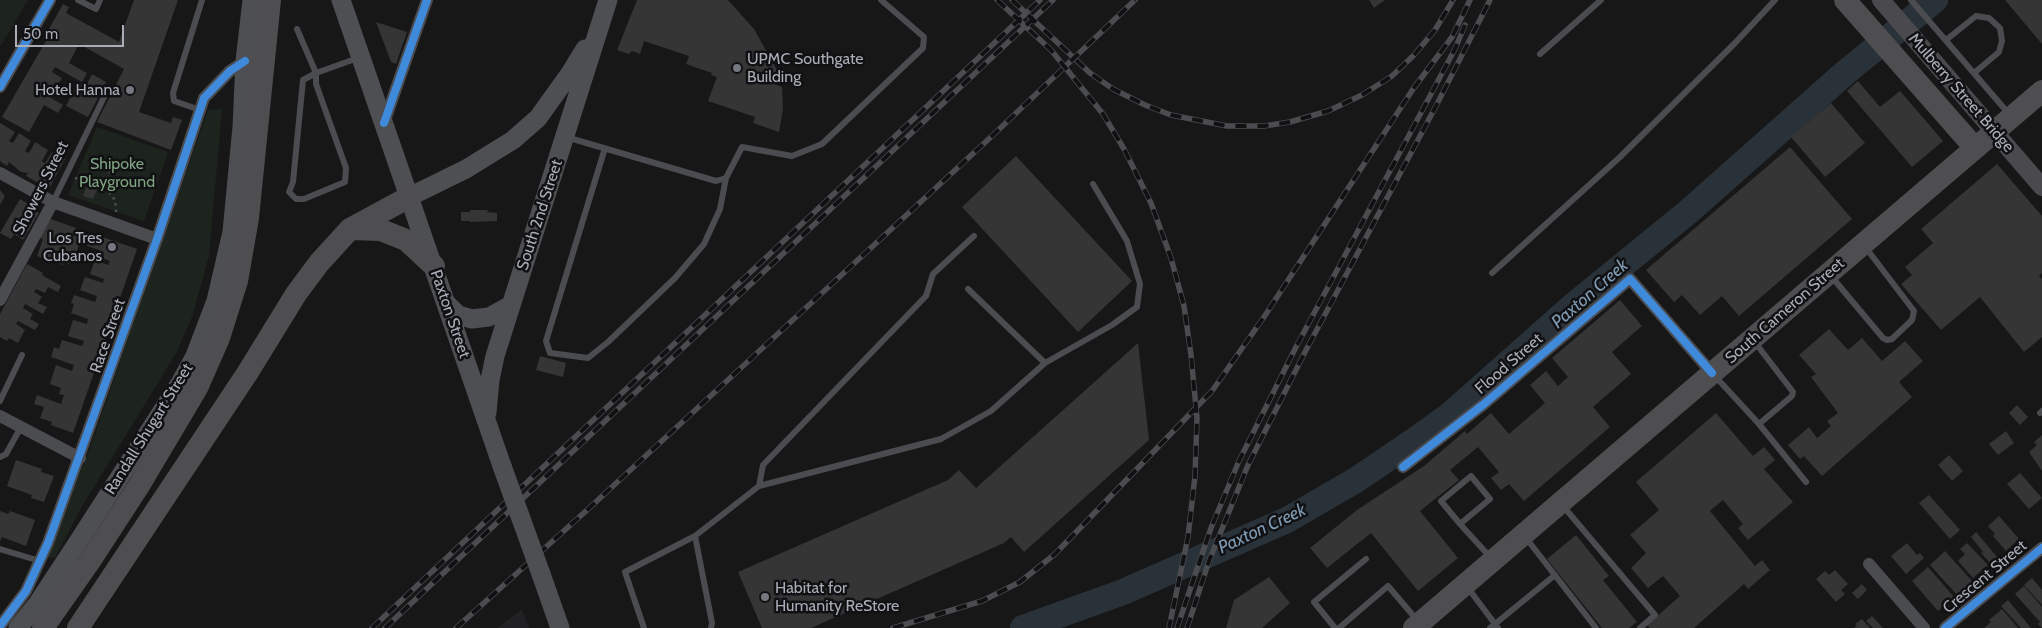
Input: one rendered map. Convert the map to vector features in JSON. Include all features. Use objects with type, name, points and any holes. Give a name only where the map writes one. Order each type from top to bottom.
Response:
[{"type":"highway","points":[[43,628],[90,561],[140,484],[197,388],[219,338],[237,280],[248,218],[270,0]]},
{"type":"highway","points":[[1845,0],[1974,148]]},
{"type":"highway","name":"South Cameron Street","points":[[1416,626],[2042,91]]},
{"type":"highway","points":[[78,628],[248,372],[296,294],[319,263],[350,229],[410,196]]},
{"type":"highway","points":[[350,229],[381,230],[406,240],[434,266]]},
{"type":"main road","name":"Randall Shugart Street","points":[[18,628],[43,595],[158,420],[179,385],[206,328],[216,301],[232,232],[242,127],[245,61],[252,0]]},
{"type":"main road","name":"Paxton Street","points":[[341,0],[410,196],[488,428],[560,628]]},
{"type":"main road","name":"Mulberry Street Bridge","points":[[1880,0],[2042,187]]},
{"type":"main road","name":"South 2nd Street","points":[[488,428],[487,398],[490,380],[511,305],[608,3]]},
{"type":"main road","name":"South 2nd Street","points":[[410,196],[493,154],[513,140],[538,118],[571,72],[608,3]]},
{"type":"main road","points":[[446,303],[458,315],[472,319],[489,317],[511,305]]},
{"type":"street","points":[[0,87],[50,0]]},
{"type":"street","points":[[384,123],[427,0]]},
{"type":"street","name":"Race Street","points":[[0,626],[26,591],[48,544],[157,239],[204,98],[230,71],[245,61]]},
{"type":"street","points":[[0,173],[53,202],[157,239]]},
{"type":"street","name":"Showers Street","points":[[0,300],[53,202]]},
{"type":"street","name":"Flood Street","points":[[1403,468],[1484,404],[1630,278],[1712,373]]},
{"type":"street","points":[[0,416],[80,458]]},
{"type":"street","name":"Crescent Street","points":[[1945,628],[2042,548]]},
{"type":"street","points":[[1870,564],[1924,628]]},
{"type":"lane","points":[[78,0],[96,9],[100,0]]},
{"type":"lane","points":[[200,110],[174,102],[173,93],[202,0]]},
{"type":"lane","points":[[605,148],[546,341],[550,353],[588,358],[608,342],[675,278],[704,244],[720,208],[726,178],[742,146],[792,156],[822,144],[924,48],[924,37],[881,0]]},
{"type":"lane","points":[[1540,54],[1601,0]]},
{"type":"lane","points":[[1492,273],[1620,157],[1735,43],[1775,0]]},
{"type":"lane","points":[[1913,2],[2012,116]]},
{"type":"lane","points":[[1946,40],[1976,16],[1989,18],[2000,28],[2002,42],[1999,52],[1974,73]]},
{"type":"lane","points":[[297,29],[316,73],[316,84],[346,168],[345,182],[304,198],[296,199],[289,192],[293,182],[303,80],[316,73],[361,57]]},
{"type":"lane","name":"Showers Street","points":[[53,202],[108,89]]},
{"type":"lane","points":[[565,137],[716,181],[726,178]]},
{"type":"lane","points":[[644,628],[625,572],[695,536],[759,486],[941,439],[992,412],[1045,363],[1112,325],[1137,307],[1140,284],[1127,242],[1093,184]]},
{"type":"lane","points":[[759,486],[762,465],[926,296],[933,274],[974,236]]},
{"type":"lane","points":[[1829,273],[1883,338],[1887,340],[1898,334],[1912,320],[1914,311],[1863,244]]},
{"type":"lane","points":[[968,289],[1045,363]]},
{"type":"lane","points":[[1752,338],[1793,392],[1792,396],[1758,424]]},
{"type":"lane","points":[[0,401],[22,355]]},
{"type":"lane","points":[[1712,373],[1758,424],[1806,482]]},
{"type":"lane","points":[[3,455],[21,427]]},
{"type":"lane","points":[[1460,524],[1490,499],[1471,476],[1441,501],[1460,524],[1493,561]]},
{"type":"lane","points":[[1560,504],[1655,615],[1640,628]]},
{"type":"lane","points":[[1524,534],[1596,628]]},
{"type":"lane","points":[[695,536],[712,623],[711,628]]},
{"type":"lane","points":[[0,549],[40,561]]},
{"type":"lane","points":[[1335,628],[1314,602],[1366,559]]},
{"type":"lane","points":[[1465,585],[1494,627],[1555,575]]},
{"type":"lane","points":[[1339,628],[1388,586],[1416,626]]},
{"type":"path","points":[[101,182],[109,175],[110,161]]},
{"type":"path","points":[[72,176],[81,180],[101,182],[116,200],[117,210],[115,215]]},
{"type":"shaded area","points":[[522,609],[529,628],[497,628]]},
{"type":"green space","points":[[0,0],[28,0],[0,47]]},
{"type":"green space","points":[[222,109],[209,256],[192,317],[175,355],[81,508],[55,558],[46,557],[89,451],[208,110]]},
{"type":"green space","name":"Shipoke Playground","points":[[97,127],[168,152],[144,221],[68,195]]},
{"type":"building","name":"Hotel Hanna","points":[[134,0],[178,0],[139,112],[171,123],[173,117],[182,120],[171,150],[97,122],[124,69],[79,44],[69,63],[87,73],[82,82],[55,67],[52,72],[62,78],[55,89],[45,83],[43,86],[54,93],[51,98],[63,105],[58,113],[44,105],[29,132],[2,117],[47,39],[49,29],[63,4],[69,7],[66,13],[119,42]]},
{"type":"building","name":"UPMC Southgate Building","points":[[637,0],[728,0],[754,29],[778,72],[774,84],[782,87],[783,109],[779,132],[753,123],[755,117],[708,101],[717,77],[711,75],[712,73],[686,64],[689,56],[644,41],[640,54],[632,51],[629,54],[617,50]]},
{"type":"building","points":[[1369,0],[1385,0],[1374,8]]},
{"type":"building","points":[[2005,0],[2042,0],[2042,44]]},
{"type":"building","points":[[376,22],[407,32],[396,64],[391,62]]},
{"type":"building","points":[[92,74],[106,82],[88,117],[66,106],[78,82],[86,86]]},
{"type":"building","points":[[1858,81],[1880,107],[1900,91],[1943,141],[1912,167],[1847,91]]},
{"type":"building","points":[[1831,103],[1865,143],[1825,177],[1791,137]]},
{"type":"building","points":[[0,123],[15,132],[9,141],[13,143],[19,133],[31,141],[25,151],[29,153],[35,142],[48,150],[43,162],[45,163],[52,152],[65,159],[49,189],[43,186],[45,184],[42,182],[40,184],[26,176],[28,173],[21,172],[9,162],[7,166],[0,161]]},
{"type":"building","points":[[1790,147],[1852,219],[1739,316],[1722,296],[1700,315],[1682,295],[1674,302],[1646,270]]},
{"type":"building","points":[[1016,156],[1132,281],[1078,332],[962,207]]},
{"type":"building","points":[[1997,164],[2042,216],[2042,273],[2039,276],[2042,279],[2042,337],[2024,352],[1980,297],[1941,330],[1901,284],[1912,275],[1905,267],[1933,243],[1921,229]]},
{"type":"building","points":[[88,183],[98,187],[93,199],[83,196]]},
{"type":"building","points":[[0,190],[5,196],[0,205]]},
{"type":"building","points":[[20,199],[30,205],[28,207],[39,213],[23,240],[14,234],[11,239],[0,233]]},
{"type":"building","points":[[470,210],[488,210],[487,212],[497,213],[497,221],[461,221],[461,212],[470,212]]},
{"type":"building","points":[[48,218],[76,228],[75,230],[83,233],[74,259],[72,258],[69,264],[64,262],[63,265],[37,256],[43,239],[39,238]]},
{"type":"building","points":[[91,233],[137,249],[73,433],[51,425],[52,422],[40,418],[44,407],[34,404],[37,395],[61,404],[64,395],[59,394],[61,388],[50,384],[56,365],[72,371],[74,365],[51,357],[54,347],[59,349],[62,340],[82,346],[84,341],[68,336],[73,320],[87,324],[88,319],[71,313],[74,304],[71,303],[74,295],[95,302],[97,296],[80,290],[85,277],[103,283],[104,279],[90,274],[95,260],[108,265],[110,261],[97,256],[99,250],[87,246]]},
{"type":"building","points":[[27,264],[61,286],[58,292],[48,287],[45,293],[36,289],[34,292],[42,297],[38,303],[47,307],[43,314],[25,304],[23,308],[33,314],[30,319],[39,324],[35,330],[18,321],[16,324],[25,330],[18,343],[9,338],[7,341],[0,337],[0,314]]},
{"type":"building","points":[[1620,300],[1642,326],[1612,352],[1631,374],[1593,407],[1610,427],[1524,501],[1509,484],[1501,490],[1491,478],[1499,472],[1478,447],[1450,470],[1459,480],[1420,511],[1458,558],[1418,591],[1371,533],[1327,568],[1310,548],[1357,510],[1424,466],[1465,431],[1467,434],[1491,413],[1509,434],[1545,403],[1530,385],[1546,371],[1558,386],[1568,377],[1552,358]]},
{"type":"building","points":[[1829,329],[1848,350],[1862,338],[1882,361],[1905,341],[1923,361],[1899,382],[1912,397],[1822,476],[1804,456],[1800,459],[1788,445],[1809,427],[1817,438],[1831,426],[1827,421],[1838,413],[1811,377],[1816,374],[1799,355]]},
{"type":"building","points":[[1138,343],[1149,440],[1024,552],[1011,537],[1004,543],[811,628],[762,628],[738,572],[948,480],[959,470],[976,488]]},
{"type":"building","points":[[540,356],[566,363],[563,377],[536,370]]},
{"type":"building","points":[[2017,405],[2028,417],[2020,425],[2009,413]]},
{"type":"building","points":[[1716,413],[1753,456],[1764,447],[1775,460],[1764,469],[1793,502],[1748,540],[1738,528],[1743,524],[1723,500],[1710,511],[1755,566],[1762,560],[1770,570],[1748,589],[1744,584],[1694,628],[1650,628],[1647,625],[1680,596],[1663,576],[1648,588],[1631,568],[1646,553],[1630,535],[1659,510],[1636,482]]},
{"type":"building","points":[[2006,431],[2014,443],[1998,455],[1989,444]]},
{"type":"building","points":[[2042,435],[2042,471],[2029,452],[2037,445],[2034,442]]},
{"type":"building","points":[[1949,455],[1963,471],[1952,481],[1938,465]]},
{"type":"building","points":[[16,460],[42,469],[41,472],[54,476],[44,502],[31,498],[32,495],[7,486]]},
{"type":"building","points":[[2020,473],[2042,498],[2029,509],[2007,484]]},
{"type":"building","points":[[1929,495],[1960,530],[1950,539],[1919,503]]},
{"type":"building","points":[[0,511],[8,514],[10,511],[35,520],[26,546],[2,537],[0,541]]},
{"type":"building","points":[[1999,516],[2019,539],[2006,551],[1993,536],[1995,534],[1988,526]]},
{"type":"building","points":[[1976,532],[1998,558],[1991,564],[1971,537]]},
{"type":"building","points":[[1576,535],[1609,576],[1603,580],[1637,622],[1629,628],[1602,628],[1547,559]]},
{"type":"building","points":[[1907,543],[1917,555],[1920,553],[1924,558],[1906,574],[1891,556]]},
{"type":"building","points":[[1967,543],[1988,565],[1973,578],[1958,561],[1965,554],[1960,549]]},
{"type":"building","points":[[1945,551],[1972,581],[1957,595],[1930,565]]},
{"type":"building","points":[[1928,567],[1954,597],[1938,611],[1912,581]]},
{"type":"building","points":[[1835,570],[1848,584],[1841,590],[1845,594],[1836,602],[1816,579],[1825,571],[1829,575]]},
{"type":"building","points":[[1269,577],[1290,603],[1262,628],[1226,628],[1234,600]]},
{"type":"building","points":[[2032,578],[2042,590],[2042,605],[2024,585]]},
{"type":"building","points":[[1862,584],[1867,590],[1858,599],[1852,593]]},
{"type":"building","points":[[2024,586],[2042,607],[2042,628],[2038,624],[2040,622],[2015,594]]},
{"type":"building","points":[[2008,600],[2031,628],[2021,628],[2001,606]]},
{"type":"building","points":[[2002,609],[2018,628],[1984,628],[1991,622],[1989,620]]},
{"type":"building","points":[[1872,616],[1883,628],[1873,628],[1866,621]]},
{"type":"building","points":[[1862,619],[1870,628],[1854,628],[1857,626],[1855,624]]},
{"type":"waterway","name":"Paxton Creek","points":[[1023,628],[1123,592],[1287,520],[1356,480],[1418,438],[1451,414],[1575,304],[1688,212],[1846,72],[1935,0]]},
{"type":"railway","points":[[997,0],[1051,50],[1103,114],[1124,149],[1151,203],[1171,258],[1184,306],[1197,418],[1195,476],[1188,537],[1169,628]]},
{"type":"railway","points":[[1012,0],[1090,73],[1113,89],[1145,105],[1171,115],[1227,126],[1264,126],[1290,122],[1328,111],[1362,95],[1392,76],[1414,55],[1435,30],[1453,0]]},
{"type":"railway","points":[[372,628],[1040,0]]},
{"type":"railway","points":[[385,628],[1053,0]]},
{"type":"railway","points":[[456,628],[586,511],[992,136],[1135,0]]},
{"type":"railway","points":[[893,628],[982,601],[1020,582],[1055,554],[1212,391],[1264,317],[1413,89],[1452,37],[1470,0]]},
{"type":"railway","points":[[1187,628],[1209,561],[1248,465],[1305,352],[1436,106],[1490,0]]},
{"type":"railway","points":[[1177,628],[1211,528],[1239,461],[1296,347],[1455,49],[1465,25]]},
{"type":"cycle path","points":[[0,87],[50,0]]},
{"type":"cycle path","points":[[384,123],[427,0]]},
{"type":"cycle path","points":[[0,626],[26,591],[48,543],[157,239],[204,98],[230,71],[245,61]]},
{"type":"cycle path","points":[[1403,467],[1484,404],[1630,279],[1712,373]]},
{"type":"cycle path","points":[[1945,628],[2042,548]]},
{"type":"place","name":"UPMC Southgate Building","points":[[737,68]]},
{"type":"place","name":"Hotel Hanna","points":[[130,90]]},
{"type":"place","name":"Los Tres Cubanos","points":[[112,247]]},
{"type":"place","name":"Habitat for Humanity ReStore","points":[[765,597]]}]
